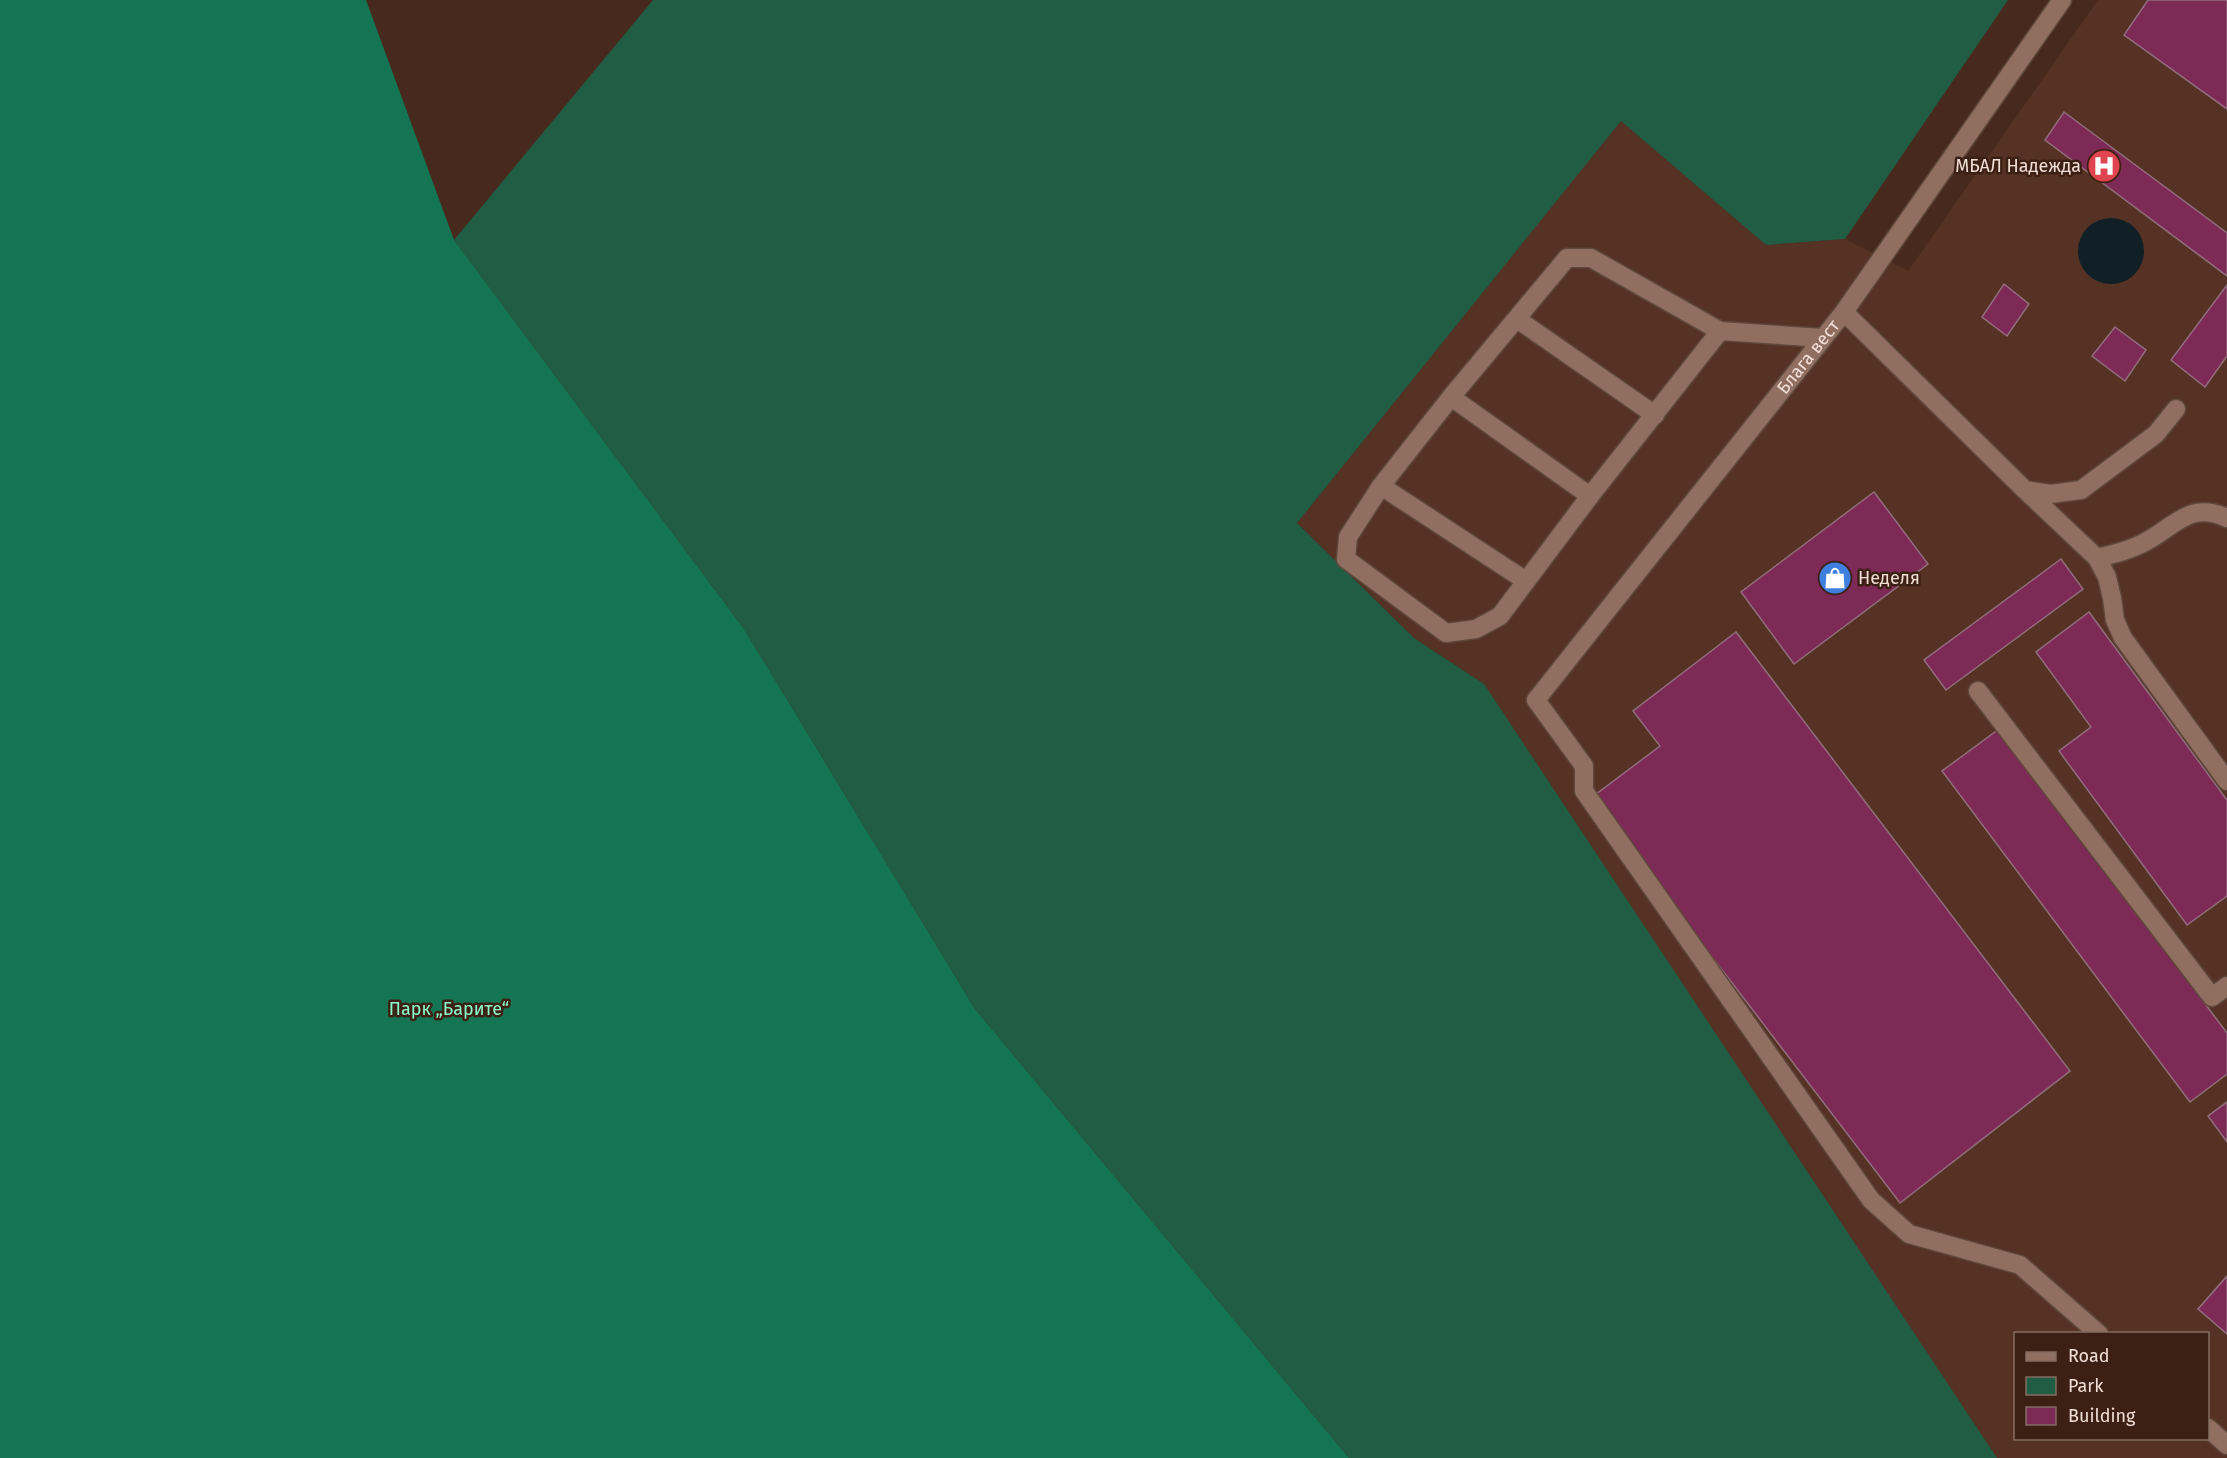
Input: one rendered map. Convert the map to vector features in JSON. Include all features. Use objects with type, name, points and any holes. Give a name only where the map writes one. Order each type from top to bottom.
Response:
[{"type":"street","name":"Блага вест","points":[[2062,0],[1844,312],[1536,700],[1584,766],[1584,791],[1871,1200],[1909,1234],[2020,1265],[2097,1332]]},
{"type":"street","points":[[1720,331],[1590,496],[1500,616],[1476,629],[1446,633],[1346,559],[1348,537],[1381,486],[1451,397],[1567,258],[1591,258],[1720,331],[1823,339]]},
{"type":"street","points":[[1844,312],[2097,558],[2107,578],[2115,620],[2123,638],[2227,781]]},
{"type":"street","points":[[1517,319],[1655,415]]},
{"type":"street","points":[[1451,397],[1590,496]]},
{"type":"street","points":[[2025,490],[2050,494],[2081,490],[2156,434],[2176,409]]},
{"type":"street","points":[[1381,486],[1527,581]]},
{"type":"street","points":[[2097,558],[2124,551],[2146,541],[2187,515],[2207,510],[2227,518]]},
{"type":"street","points":[[1978,691],[2212,997],[2227,986]]},
{"type":"street","points":[[2209,1429],[2227,1445]]},
{"type":"shaded area","points":[[2098,0],[2227,0],[2227,1458],[1996,1458],[1484,685],[1414,638],[1297,523],[1621,120],[1766,245],[1845,239],[1908,271]]},
{"type":"shaded area","points":[[2105,218],[2117,218],[2129,223],[2139,233],[2144,251],[2142,264],[2129,279],[2117,284],[2105,284],[2093,279],[2083,269],[2078,257],[2078,245],[2083,233],[2093,223]]},
{"type":"green space","name":"Парк „Барите“","points":[[0,0],[366,0],[454,240],[744,629],[975,1009],[1349,1458],[0,1458]]},
{"type":"green space","points":[[653,0],[2008,0],[1845,239],[1766,245],[1621,121],[1297,523],[1414,638],[1484,684],[1997,1458],[1349,1458],[975,1009],[744,629],[454,240]]},
{"type":"building","points":[[2148,0],[2227,0],[2227,109],[2124,35]]},
{"type":"building","points":[[2064,112],[2227,233],[2227,276],[2045,140]]},
{"type":"building","points":[[2004,284],[2029,304],[2007,336],[1982,317]]},
{"type":"building","points":[[2227,285],[2227,356],[2205,387],[2171,360]]},
{"type":"building","points":[[2115,327],[2146,350],[2125,381],[2092,356]]},
{"type":"building","points":[[1874,492],[1928,564],[1794,664],[1741,592]]},
{"type":"building","points":[[2061,559],[2083,589],[1946,690],[1924,660]]},
{"type":"building","points":[[2089,612],[2227,800],[2227,896],[2187,925],[2059,751],[2091,727],[2036,652]]},
{"type":"building","points":[[1736,632],[2070,1071],[1900,1203],[1591,798],[1660,746],[1633,711]]},
{"type":"building","points":[[1999,729],[2227,1033],[2227,1074],[2190,1102],[1942,771]]},
{"type":"building","points":[[2227,1102],[2227,1142],[2208,1116]]},
{"type":"building","points":[[2227,1276],[2227,1334],[2198,1309]]},
{"type":"place","name":"МБАЛ Надежда","points":[[2104,166]]},
{"type":"place","name":"Неделя","points":[[1835,578]]}]
